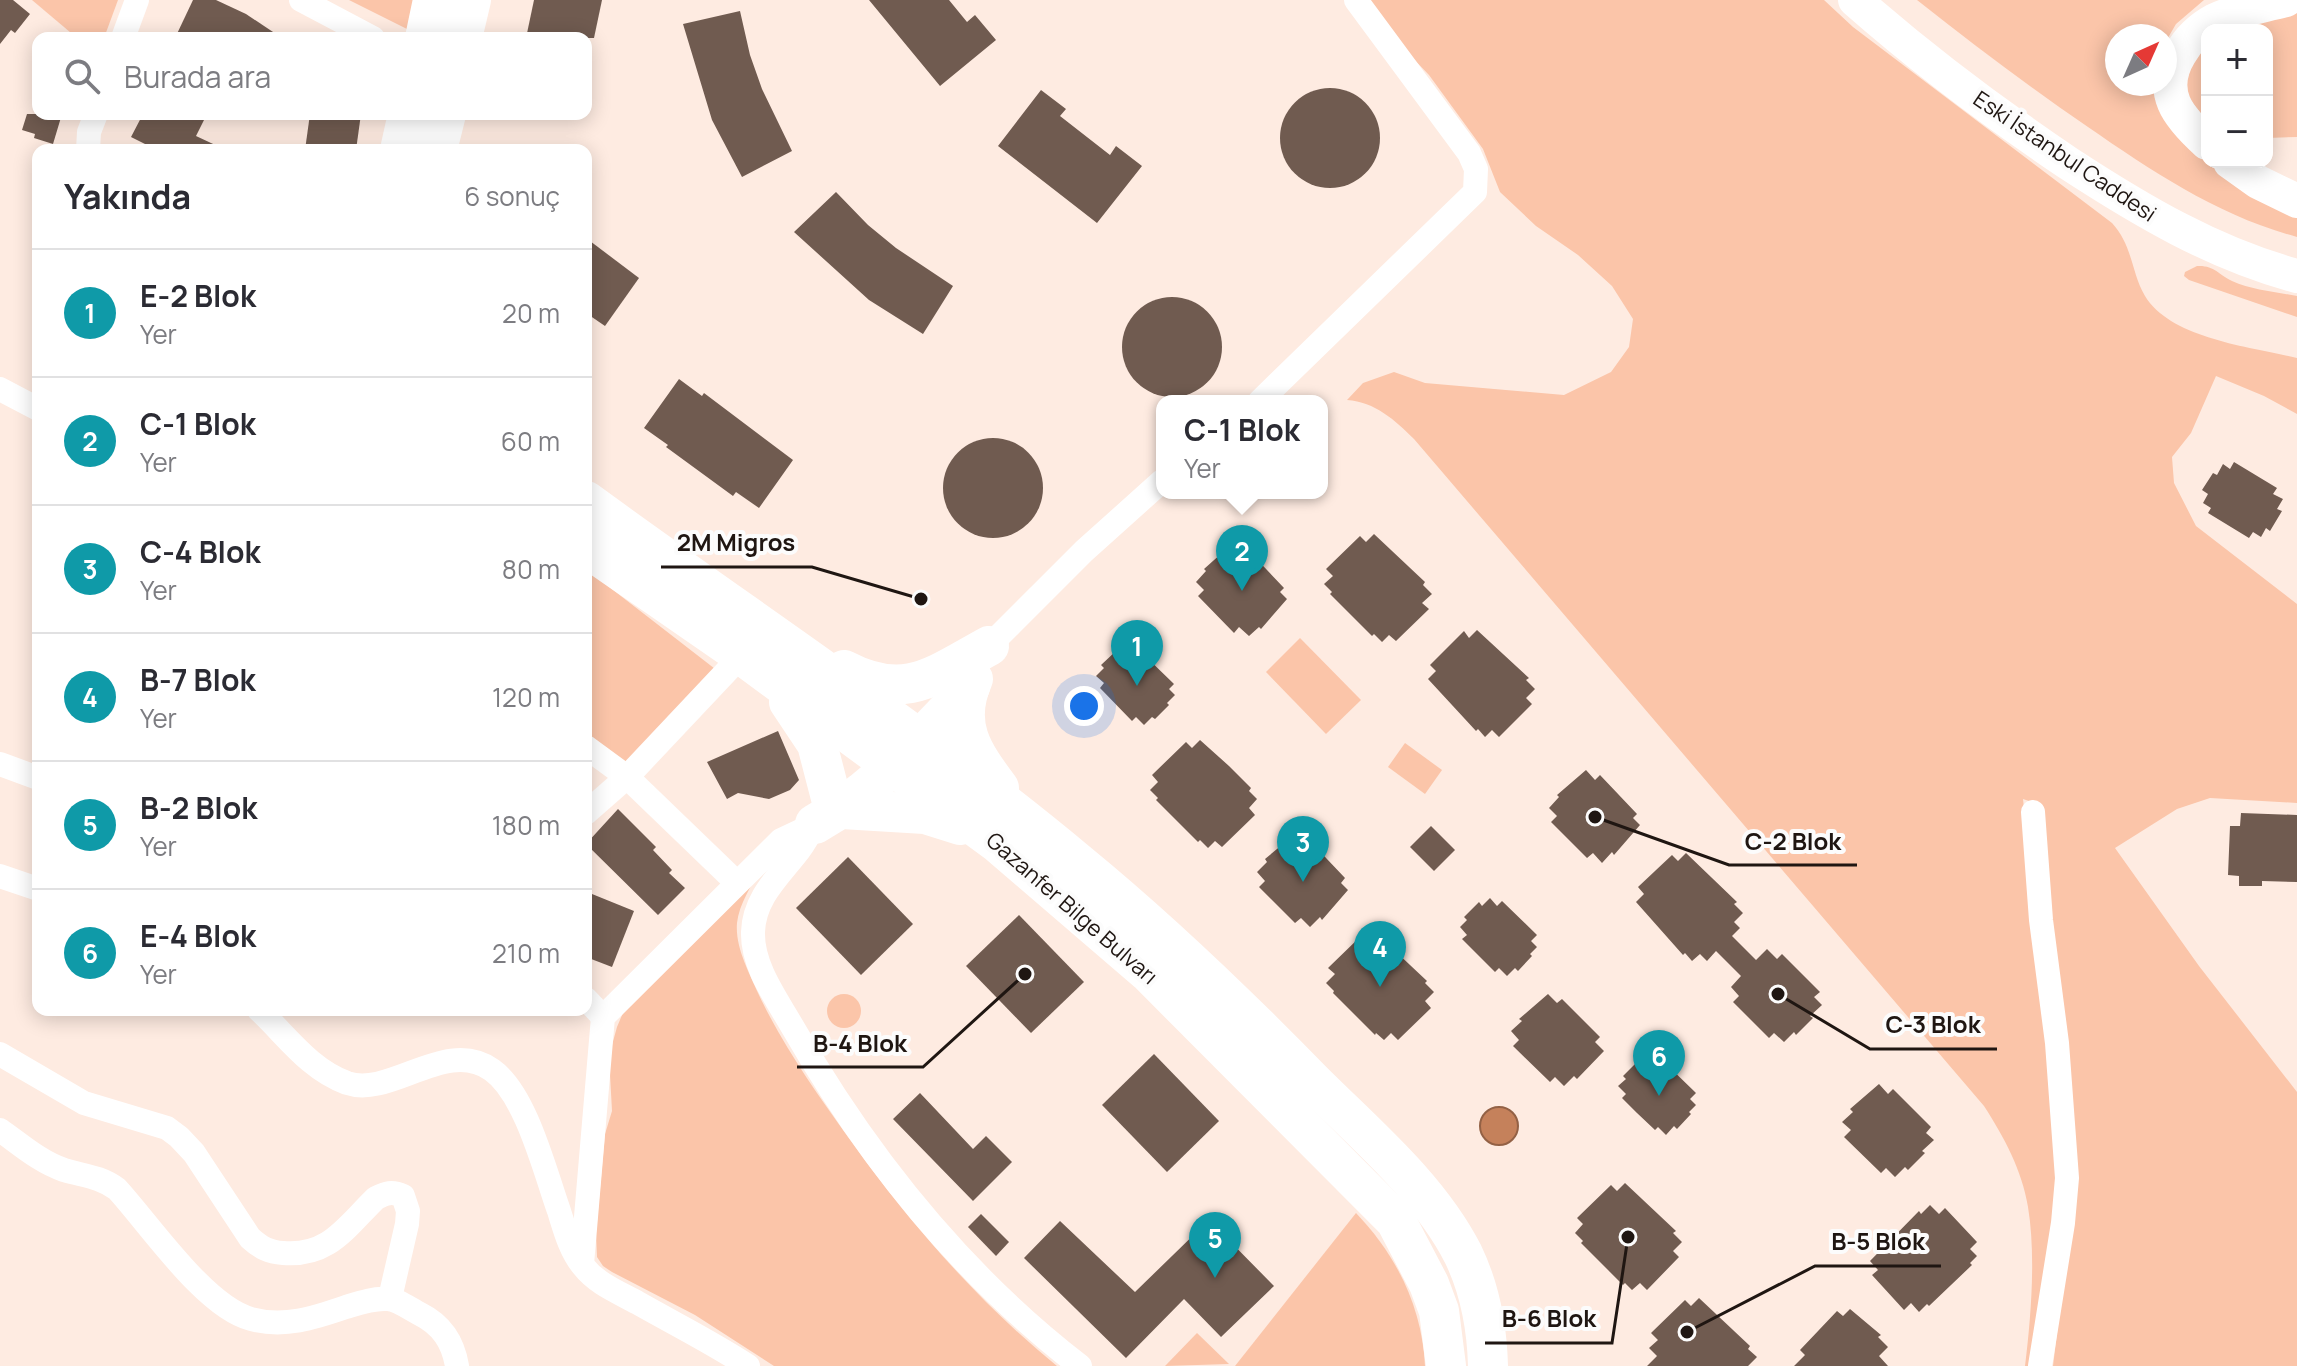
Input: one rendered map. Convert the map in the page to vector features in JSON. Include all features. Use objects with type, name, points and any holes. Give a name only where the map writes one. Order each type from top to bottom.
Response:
[{"type":"main road","points":[[426,32],[433,0]]},
{"type":"main road","points":[[463,32],[471,0]]},
{"type":"main road","name":"Eski İstanbul Caddesi","points":[[1855,0],[1985,104],[2120,197],[2221,250],[2297,276]]},
{"type":"main road","name":"Eski İstanbul Caddesi","points":[[1889,0],[1972,66],[2140,186],[2233,233],[2297,256]]},
{"type":"main road","points":[[2201,137],[2182,119],[2168,85],[2171,69],[2196,33],[2215,20],[2286,0]]},
{"type":"main road","points":[[401,144],[407,120]]},
{"type":"main road","points":[[438,144],[444,120]]},
{"type":"main road","points":[[2238,168],[2258,182],[2297,201]]},
{"type":"main road","name":"Gazanfer Bilge Bulvarı","points":[[592,506],[758,653]]},
{"type":"main road","name":"Gazanfer Bilge Bulvarı","points":[[592,551],[758,653],[895,744],[1010,830],[1396,1221],[1429,1284],[1439,1311],[1446,1366]]},
{"type":"main road","points":[[830,810],[989,646]]},
{"type":"main road","points":[[758,653],[852,674],[878,685],[960,677]]},
{"type":"main road","points":[[758,653],[895,744]]},
{"type":"main road","points":[[758,653],[817,744],[830,810]]},
{"type":"main road","points":[[960,677],[968,740],[1010,830]]},
{"type":"main road","points":[[830,810],[925,814],[1010,830]]},
{"type":"main road","name":"Gazanfer Bilge Bulvarı","points":[[1010,830],[1078,862],[1200,970],[1417,1188],[1451,1234],[1469,1269],[1482,1312],[1488,1366]]},
{"type":"street","points":[[125,32],[137,0]]},
{"type":"street","points":[[1266,395],[1475,192],[1476,169],[1469,153],[1356,0]]},
{"type":"street","points":[[2196,33],[2235,0]]},
{"type":"street","points":[[304,1],[362,32]]},
{"type":"street","points":[[88,144],[94,120]]},
{"type":"street","points":[[0,389],[32,406]]},
{"type":"street","points":[[989,646],[1084,551],[1156,486]]},
{"type":"street","points":[[592,808],[758,653]]},
{"type":"street","points":[[592,751],[627,777],[736,882]]},
{"type":"street","points":[[0,764],[32,776]]},
{"type":"street","points":[[582,1264],[603,1017],[781,840],[830,810]]},
{"type":"street","points":[[830,810],[772,880],[755,920],[754,945],[765,978],[841,1106],[907,1195],[999,1296],[1080,1366]]},
{"type":"street","points":[[2033,812],[2041,920],[2057,1043],[2067,1178],[2063,1223],[2040,1366]]},
{"type":"street","points":[[0,876],[32,887]]},
{"type":"street","points":[[592,1005],[603,1017]]},
{"type":"street","points":[[265,1016],[313,1065],[348,1083],[362,1086],[424,1067],[463,1060],[485,1065],[495,1071],[517,1102],[527,1124],[573,1251],[582,1264],[605,1285],[748,1366]]},
{"type":"street","points":[[0,1054],[84,1103],[167,1128],[194,1153],[250,1238],[261,1249],[311,1253],[326,1247],[376,1198],[386,1193],[403,1196],[408,1211],[407,1224],[390,1298]]},
{"type":"street","points":[[0,1130],[41,1159],[63,1170],[103,1179],[117,1189],[197,1281],[217,1301],[233,1311],[250,1319],[293,1322],[310,1320],[367,1300],[390,1298],[438,1326],[446,1335],[457,1366]]},
{"type":"shaded area","points":[[32,0],[118,0],[106,32],[70,32]]},
{"type":"shaded area","points":[[349,0],[416,0],[409,30]]},
{"type":"shaded area","points":[[1357,0],[1824,0],[1853,27],[2112,223],[2124,241],[2145,296],[2157,311],[2193,332],[2297,358],[2297,414],[2216,376],[2191,433],[2172,457],[2174,483],[2196,526],[2297,604],[2297,803],[2210,798],[2177,809],[2115,848],[2199,966],[2297,1092],[2297,1366],[2053,1366],[2076,1179],[2041,805],[2023,799],[2060,1142],[2060,1175],[2034,1366],[2025,1366],[2032,1266],[2028,1207],[2011,1154],[1984,1106],[1414,439],[1375,408],[1347,400],[1363,383],[1394,372],[1425,383],[1564,395],[1611,372],[1629,347],[1633,319],[1612,286],[1578,255],[1536,226],[1500,192],[1483,149],[1429,75]]},
{"type":"shaded area","points":[[1917,0],[2204,0],[2176,24],[2105,24],[2105,96],[2166,96],[2201,143],[2201,168],[2230,168],[2297,209],[2297,237],[2214,205],[2162,176],[1980,49]]},
{"type":"shaded area","points":[[2297,9],[2297,137],[2273,138],[2273,24],[2233,24]]},
{"type":"shaded area","points":[[2201,43],[2201,113],[2180,87]]},
{"type":"shaded area","points":[[2197,266],[2212,268],[2248,287],[2297,296],[2297,317],[2184,276],[2185,272]]},
{"type":"shaded area","points":[[592,574],[719,672],[631,762],[618,763],[592,744]]},
{"type":"shaded area","points":[[1300,638],[1361,700],[1326,734],[1266,672]]},
{"type":"shaded area","points":[[1405,743],[1442,770],[1425,794],[1388,767]]},
{"type":"shaded area","points":[[761,868],[740,909],[738,941],[758,993],[788,1049],[848,1137],[919,1229],[999,1315],[1057,1366],[774,1366],[695,1315],[612,1272],[597,1257],[596,1233],[605,1134],[612,1111],[609,1056],[625,1008]]},
{"type":"shaded area","points":[[844,994],[856,999],[861,1011],[856,1023],[844,1028],[832,1023],[827,1011],[832,999]]},
{"type":"shaded area","points":[[1499,1107],[1512,1113],[1518,1126],[1512,1139],[1499,1145],[1486,1139],[1480,1126],[1486,1113]]},
{"type":"shaded area","points":[[1356,1213],[1384,1247],[1405,1284],[1419,1323],[1425,1366],[1235,1366]]},
{"type":"shaded area","points":[[1197,1333],[1229,1364],[1165,1366]]},
{"type":"building","points":[[0,0],[13,0],[30,14],[15,33],[11,30],[0,44]]},
{"type":"building","points":[[193,0],[216,0],[246,14],[273,32],[178,32]]},
{"type":"building","points":[[534,0],[602,0],[594,38],[592,32],[527,32]]},
{"type":"building","points":[[869,0],[949,0],[967,22],[975,15],[996,40],[940,86]]},
{"type":"building","points":[[740,11],[762,89],[792,151],[742,177],[712,120],[683,24]]},
{"type":"building","points":[[1330,88],[1349,91],[1366,102],[1377,119],[1380,138],[1377,157],[1366,174],[1349,185],[1330,188],[1311,185],[1294,174],[1283,157],[1280,138],[1283,119],[1294,102],[1311,91]]},
{"type":"building","points":[[1041,90],[1066,109],[1060,116],[1110,155],[1116,146],[1142,166],[1097,223],[998,146]]},
{"type":"building","points":[[27,114],[32,114],[32,120],[60,120],[53,144],[22,130]]},
{"type":"building","points":[[140,120],[204,120],[196,136],[213,144],[145,144],[131,137]]},
{"type":"building","points":[[309,120],[360,120],[357,144],[306,144]]},
{"type":"building","points":[[836,192],[896,248],[953,286],[923,334],[869,300],[794,232]]},
{"type":"building","points":[[592,243],[639,278],[605,326],[592,317]]},
{"type":"building","points":[[1162,297],[1182,297],[1200,305],[1214,319],[1222,337],[1222,357],[1214,375],[1208,383],[1188,395],[1156,395],[1144,389],[1130,375],[1122,357],[1122,337],[1130,319],[1144,305]]},
{"type":"building","points":[[679,379],[702,396],[704,393],[793,460],[759,508],[736,492],[733,496],[644,428]]},
{"type":"building","points":[[983,438],[1003,438],[1029,452],[1040,469],[1043,488],[1040,507],[1029,524],[1003,538],[983,538],[965,530],[951,516],[943,498],[943,478],[951,460],[965,446]]},
{"type":"building","points":[[2234,462],[2277,488],[2273,494],[2283,499],[2277,509],[2282,511],[2270,531],[2266,528],[2261,537],[2253,532],[2249,538],[2208,513],[2211,508],[2203,503],[2208,494],[2202,490],[2213,473],[2217,475],[2223,464],[2230,469]]},
{"type":"building","points":[[1374,534],[1425,582],[1423,585],[1432,594],[1422,603],[1429,609],[1396,641],[1389,635],[1382,642],[1374,634],[1372,636],[1324,584],[1333,576],[1326,569],[1360,536],[1366,542]]},
{"type":"building","points":[[1232,544],[1242,554],[1247,549],[1284,588],[1280,592],[1287,599],[1261,629],[1259,627],[1249,636],[1239,627],[1234,633],[1198,596],[1204,590],[1196,582],[1206,571],[1204,569]]},
{"type":"building","points":[[1477,630],[1529,678],[1526,680],[1535,689],[1526,698],[1532,704],[1499,737],[1492,730],[1485,737],[1478,729],[1476,731],[1428,679],[1436,671],[1430,665],[1464,631],[1469,638]]},
{"type":"building","points":[[1127,647],[1135,654],[1139,650],[1174,684],[1169,689],[1175,695],[1167,703],[1169,705],[1144,725],[1136,717],[1132,721],[1100,688],[1104,683],[1096,676],[1104,668],[1101,665],[1116,651],[1120,654]]},
{"type":"building","points":[[778,731],[799,780],[790,790],[769,799],[738,793],[727,799],[707,762]]},
{"type":"building","points":[[1200,740],[1251,788],[1249,791],[1257,799],[1249,808],[1255,815],[1222,847],[1215,841],[1208,848],[1200,840],[1198,842],[1150,790],[1158,782],[1152,775],[1186,742],[1192,748]]},
{"type":"building","points":[[1586,770],[1595,780],[1600,775],[1637,814],[1633,818],[1640,825],[1614,855],[1612,852],[1602,863],[1593,853],[1587,858],[1551,822],[1557,816],[1549,808],[1559,797],[1557,795]]},
{"type":"building","points":[[618,809],[656,847],[653,850],[672,870],[669,873],[685,888],[658,915],[592,850],[592,837]]},
{"type":"building","points":[[2241,813],[2297,815],[2297,882],[2262,881],[2262,886],[2239,886],[2239,876],[2228,875],[2230,826],[2240,826]]},
{"type":"building","points":[[1431,826],[1455,850],[1434,871],[1410,847]]},
{"type":"building","points":[[1294,835],[1303,844],[1308,839],[1345,878],[1341,883],[1348,890],[1322,920],[1320,917],[1310,927],[1301,918],[1295,923],[1259,887],[1265,881],[1257,872],[1267,862],[1265,859]]},
{"type":"building","points":[[1686,853],[1737,902],[1734,904],[1743,913],[1734,922],[1740,928],[1732,936],[1756,960],[1767,949],[1777,959],[1782,954],[1820,992],[1814,997],[1822,1005],[1810,1016],[1813,1018],[1784,1042],[1774,1033],[1769,1038],[1733,1002],[1739,996],[1731,987],[1741,976],[1716,951],[1707,961],[1700,954],[1692,961],[1636,902],[1644,894],[1638,887],[1672,855],[1678,861]]},
{"type":"building","points":[[848,857],[913,924],[861,975],[796,908]]},
{"type":"building","points":[[592,894],[634,911],[612,967],[592,959]]},
{"type":"building","points":[[1490,898],[1497,906],[1502,901],[1537,935],[1531,941],[1537,947],[1530,954],[1532,956],[1518,971],[1515,968],[1507,976],[1499,968],[1495,972],[1462,939],[1467,935],[1460,927],[1467,920],[1464,917],[1479,902],[1482,906]]},
{"type":"building","points":[[1019,915],[1084,982],[1031,1033],[966,966]]},
{"type":"building","points":[[1376,933],[1427,981],[1425,983],[1434,992],[1425,1001],[1431,1008],[1398,1040],[1391,1033],[1384,1040],[1375,1035],[1326,983],[1335,974],[1328,968],[1362,935],[1368,941]]},
{"type":"building","points":[[1548,994],[1557,1003],[1562,999],[1600,1037],[1595,1042],[1604,1051],[1577,1079],[1574,1076],[1564,1086],[1555,1077],[1550,1082],[1513,1046],[1519,1040],[1511,1031],[1522,1021],[1519,1019]]},
{"type":"building","points":[[1154,1054],[1219,1121],[1167,1172],[1102,1105]]},
{"type":"building","points":[[1648,1057],[1656,1065],[1661,1059],[1696,1093],[1690,1099],[1696,1105],[1689,1112],[1691,1114],[1677,1129],[1674,1126],[1666,1135],[1658,1127],[1655,1130],[1622,1098],[1626,1094],[1618,1086],[1638,1061],[1641,1064]]},
{"type":"building","points":[[1879,1084],[1888,1094],[1893,1089],[1931,1127],[1926,1133],[1934,1140],[1908,1170],[1905,1167],[1895,1177],[1886,1168],[1881,1173],[1844,1137],[1851,1130],[1842,1122],[1853,1112],[1850,1109]]},
{"type":"building","points":[[920,1093],[973,1149],[986,1136],[1012,1162],[973,1201],[893,1119]]},
{"type":"building","points":[[1625,1183],[1676,1231],[1673,1233],[1682,1242],[1673,1251],[1679,1257],[1647,1290],[1640,1283],[1632,1290],[1625,1283],[1623,1285],[1575,1233],[1583,1224],[1577,1218],[1611,1185],[1617,1191]]},
{"type":"building","points":[[1930,1205],[1939,1214],[1945,1208],[1977,1242],[1970,1249],[1977,1256],[1970,1263],[1972,1265],[1929,1306],[1927,1304],[1919,1312],[1911,1303],[1904,1310],[1872,1275],[1878,1270],[1870,1261],[1919,1211],[1921,1214]]},
{"type":"building","points":[[981,1214],[1009,1242],[996,1256],[968,1227]]},
{"type":"building","points":[[1209,1220],[1274,1286],[1221,1337],[1184,1299],[1126,1358],[1024,1258],[1060,1221],[1135,1292]]},
{"type":"building","points":[[1699,1298],[1750,1346],[1748,1349],[1757,1357],[1748,1366],[1647,1366],[1657,1356],[1649,1348],[1658,1340],[1651,1333],[1685,1300],[1691,1306]]},
{"type":"building","points":[[1850,1309],[1881,1335],[1878,1337],[1888,1347],[1879,1356],[1888,1366],[1794,1366],[1805,1355],[1800,1350],[1837,1311],[1843,1316]]},
{"type":"place","name":"C-1 Blok","points":[[1242,591]]},
{"type":"place","name":"2M Migros","points":[[921,599]]},
{"type":"place","name":"E-2 Blok","points":[[1137,686]]},
{"type":"place","name":"C-2 Blok","points":[[1595,817]]},
{"type":"place","name":"C-4 Blok","points":[[1303,882]]},
{"type":"place","name":"B-4 Blok","points":[[1025,974]]},
{"type":"place","name":"B-7 Blok","points":[[1380,987]]},
{"type":"place","name":"C-3 Blok","points":[[1778,994]]},
{"type":"place","name":"E-4 Blok","points":[[1659,1096]]},
{"type":"place","name":"B-6 Blok","points":[[1628,1237]]},
{"type":"place","name":"B-2 Blok","points":[[1215,1278]]},
{"type":"place","name":"B-5 Blok","points":[[1687,1332]]}]
